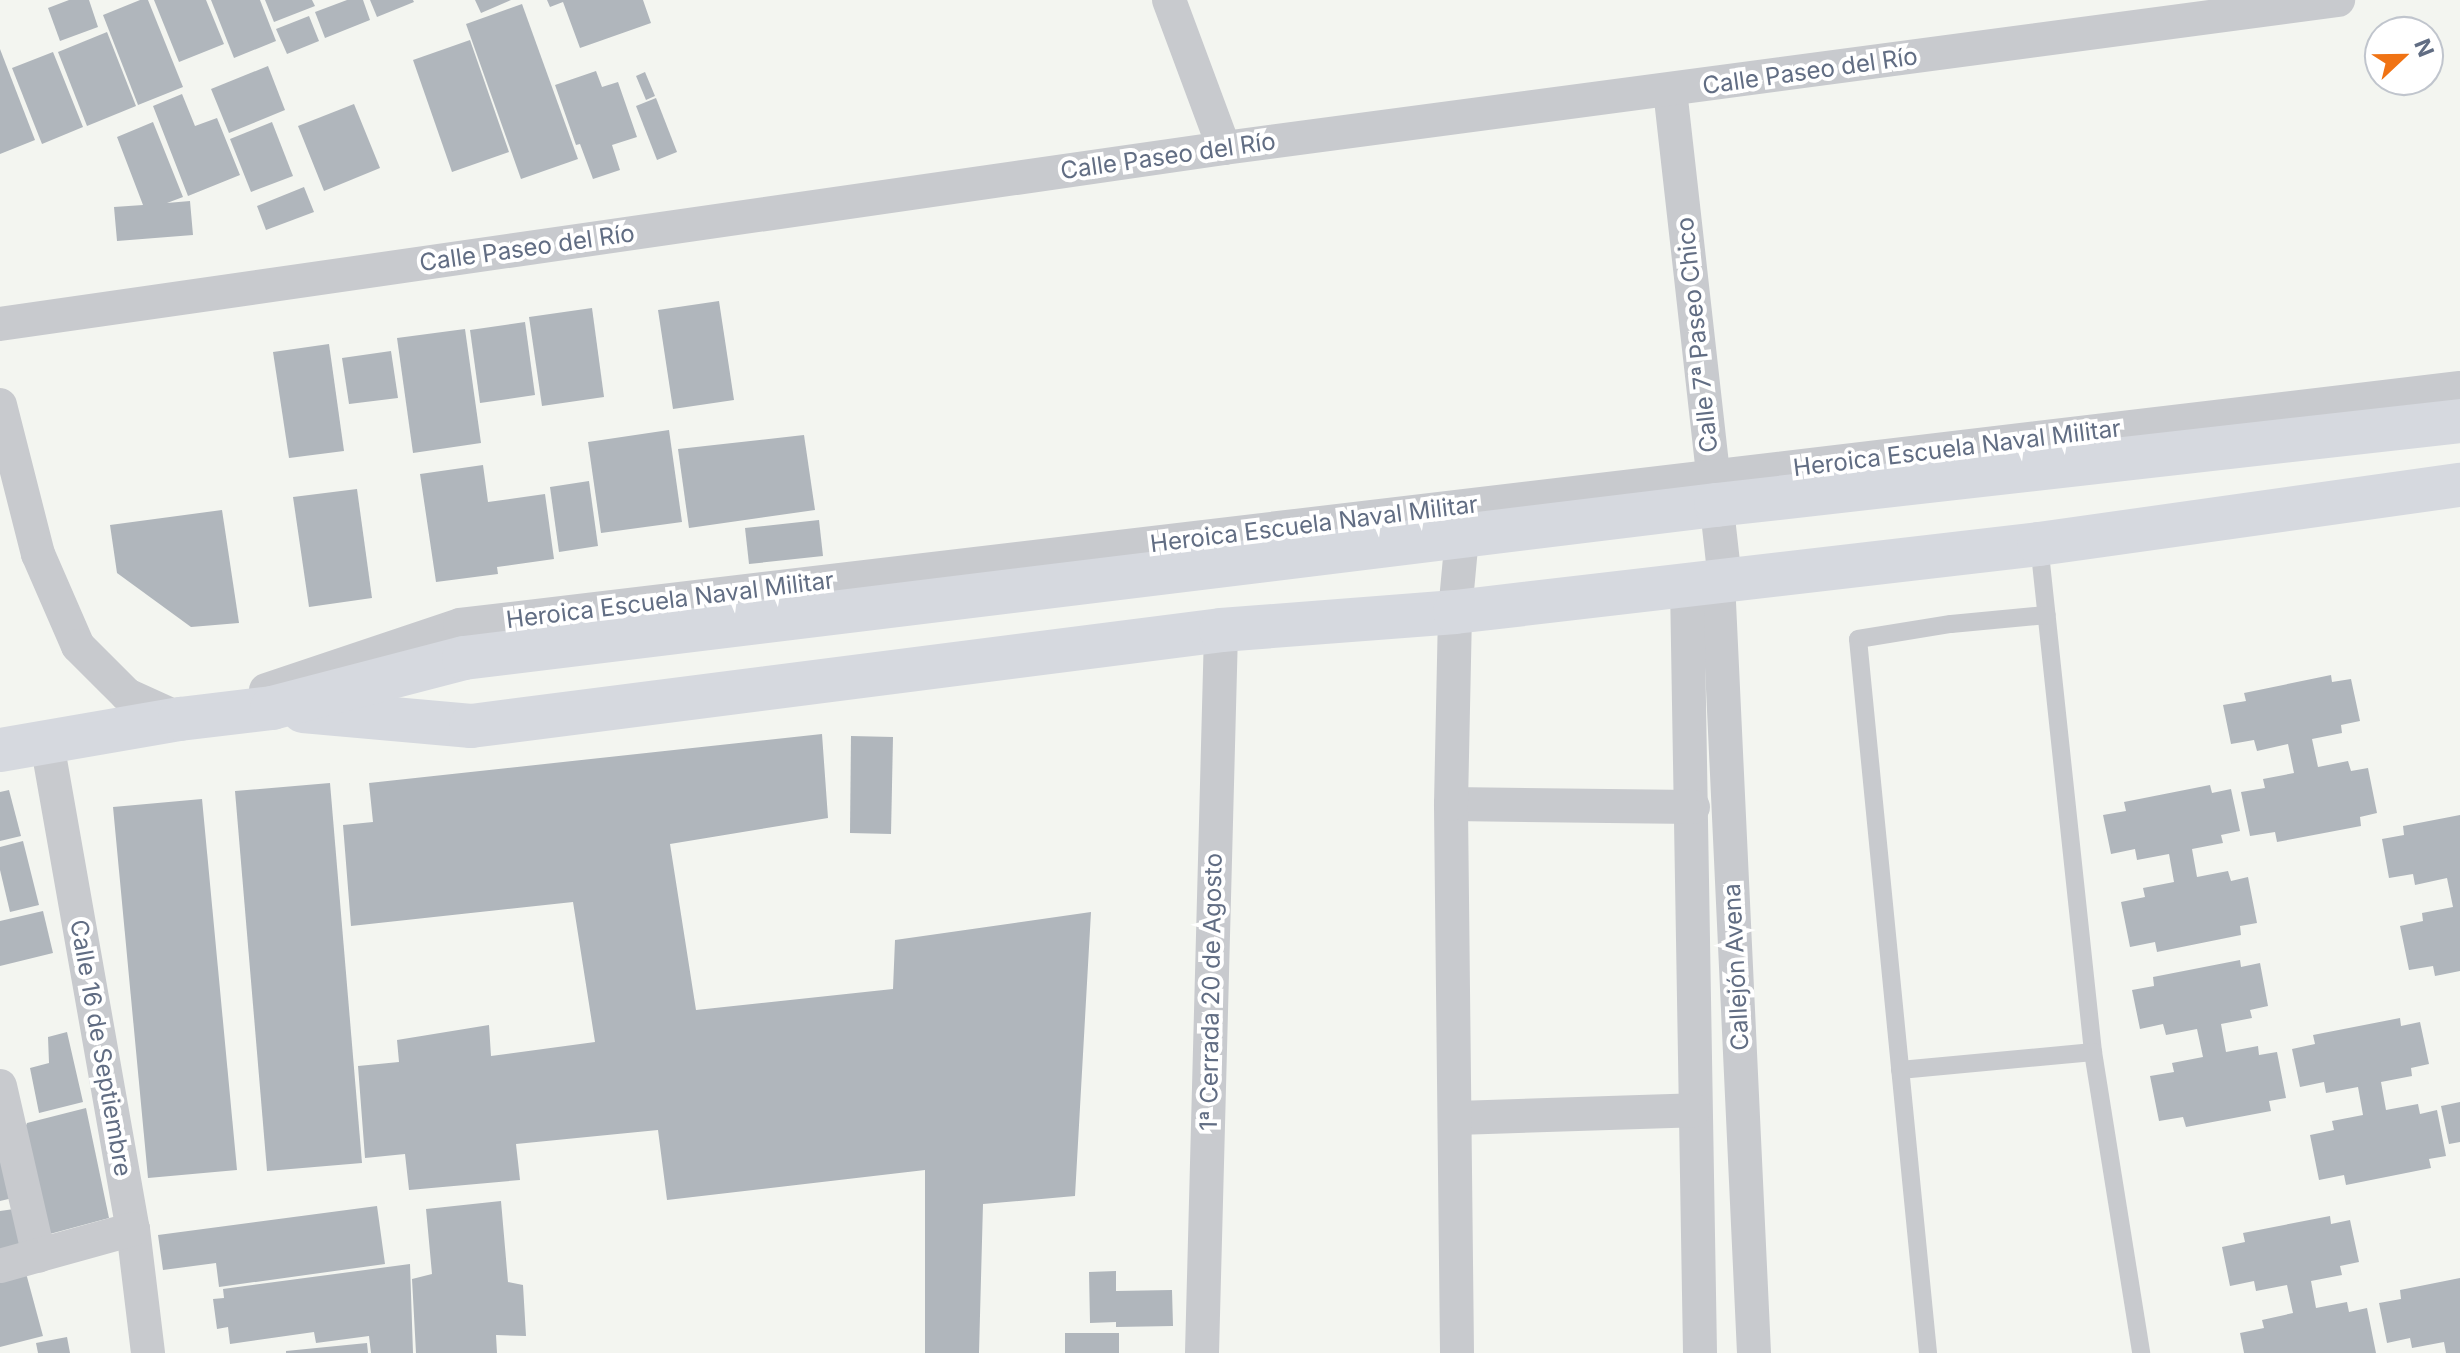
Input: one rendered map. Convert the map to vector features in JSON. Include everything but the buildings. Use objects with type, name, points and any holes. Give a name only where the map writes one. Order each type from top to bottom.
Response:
[{"type":"main road","name":"Heroica Escuela Naval Militar","points":[[0,750],[180,719],[272,708],[464,658],[1462,536],[1713,491],[2460,421]]},
{"type":"main road","name":"Heroica Escuela Naval Militar","points":[[272,708],[471,726],[1221,630],[1455,612],[2039,544],[2460,485]]},
{"type":"street","points":[[1169,0],[1224,148]]},
{"type":"street","name":"Calle Paseo del Río","points":[[0,324],[1224,148],[1670,90],[2175,11],[2338,0]]},
{"type":"street","name":"Calle 7ª Paseo Chico","points":[[1670,90],[1713,491],[1710,582]]},
{"type":"street","name":"Heroica Escuela Naval Militar","points":[[180,719],[460,625],[1713,491],[2460,388]]},
{"type":"street","points":[[0,405],[38,554],[78,646],[127,695],[180,719]]},
{"type":"street","points":[[1457,1353],[1457,1118],[1451,804],[1455,612],[1462,536]]},
{"type":"street","points":[[1700,1353],[1694,1110],[1693,807],[1710,582]]},
{"type":"street","name":"Callejón Avena","points":[[1710,582],[1754,1353]]},
{"type":"street","name":"1ª Cerrada 20 de Agosto","points":[[1202,1353],[1221,630]]},
{"type":"street","name":"Calle 16 de Septiembre","points":[[47,743],[133,1229],[148,1353]]},
{"type":"street","points":[[1451,804],[1693,807]]},
{"type":"street","points":[[0,1086],[39,1256]]},
{"type":"street","points":[[1457,1118],[1694,1110]]},
{"type":"street","points":[[0,1266],[133,1229]]},
{"type":"lane","points":[[2039,544],[2093,1052],[2141,1353]]},
{"type":"lane","points":[[1928,1353],[1858,639],[1951,624],[2047,615]]},
{"type":"lane","points":[[1900,1070],[2093,1052]]}]
